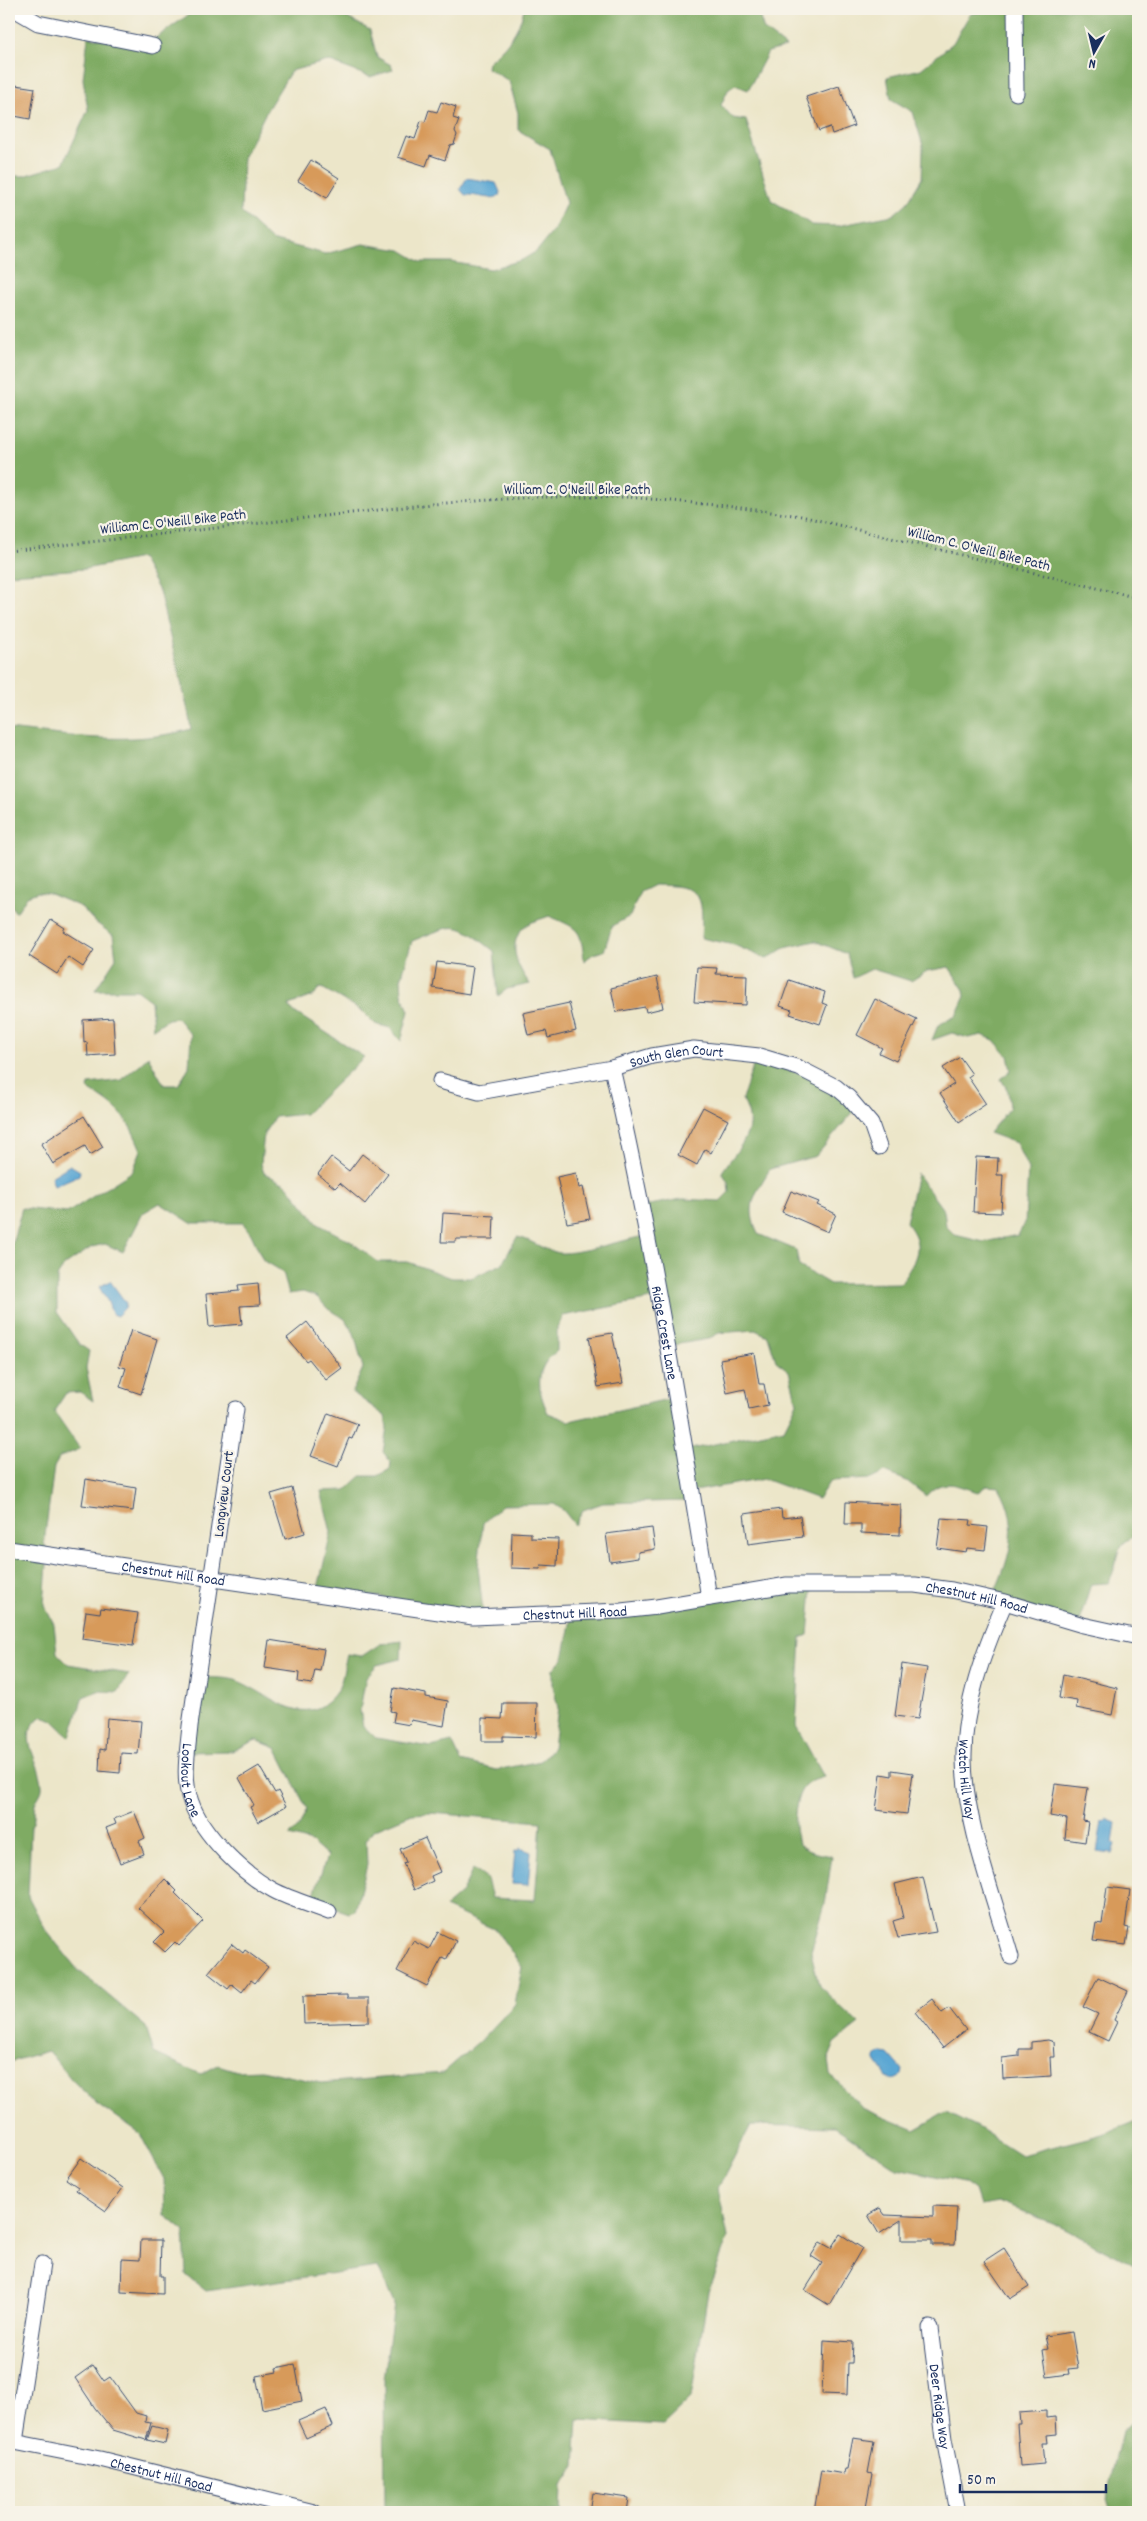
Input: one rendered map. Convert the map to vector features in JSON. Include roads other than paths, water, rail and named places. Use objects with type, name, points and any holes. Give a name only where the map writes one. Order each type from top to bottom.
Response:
[{"type":"street","points":[[14,9],[38,23],[153,46]]},
{"type":"street","points":[[1015,9],[1016,93]]},
{"type":"street","name":"South Glen Court","points":[[440,1081],[479,1092],[612,1068],[652,1056],[694,1049],[744,1054],[779,1061],[819,1077],[849,1098],[871,1124],[879,1147]]},
{"type":"street","name":"Ridge Crest Lane","points":[[612,1068],[636,1173],[676,1393],[710,1598]]},
{"type":"street","name":"Longview Court","points":[[212,1578],[229,1445],[236,1409]]},
{"type":"street","name":"Chestnut Hill Road","points":[[9,1549],[473,1616],[621,1611],[787,1585],[899,1584],[952,1590],[1005,1602],[1083,1625],[1138,1637]]},
{"type":"street","name":"Lookout Lane","points":[[212,1578],[190,1726],[187,1772],[190,1801],[210,1836],[245,1871],[272,1890],[329,1912]]},
{"type":"street","name":"Watch Hill Way","points":[[1005,1602],[971,1697],[964,1762],[972,1817],[1011,1956]]},
{"type":"street","points":[[12,2441],[42,2264]]},
{"type":"street","name":"Deer Ridge Way","points":[[930,2328],[944,2439],[958,2512]]},
{"type":"street","name":"Chestnut Hill Road","points":[[12,2441],[100,2459],[314,2512]]},
{"type":"water","points":[[467,178],[496,183],[500,192],[499,196],[491,198],[465,195],[460,189]]},
{"type":"water","points":[[70,1165],[80,1171],[79,1175],[54,1186],[51,1177]]},
{"type":"water","points":[[110,1281],[126,1303],[125,1308],[117,1316],[112,1314],[108,1302],[99,1287]]},
{"type":"water","points":[[1106,1819],[1116,1823],[1113,1843],[1115,1844],[1112,1854],[1097,1852],[1102,1821],[1106,1821]]},
{"type":"water","points":[[520,1848],[531,1852],[528,1885],[512,1884],[515,1851],[519,1851]]},
{"type":"water","points":[[882,2053],[889,2054],[903,2070],[902,2075],[894,2079],[887,2077],[876,2061],[876,2057]]}]
